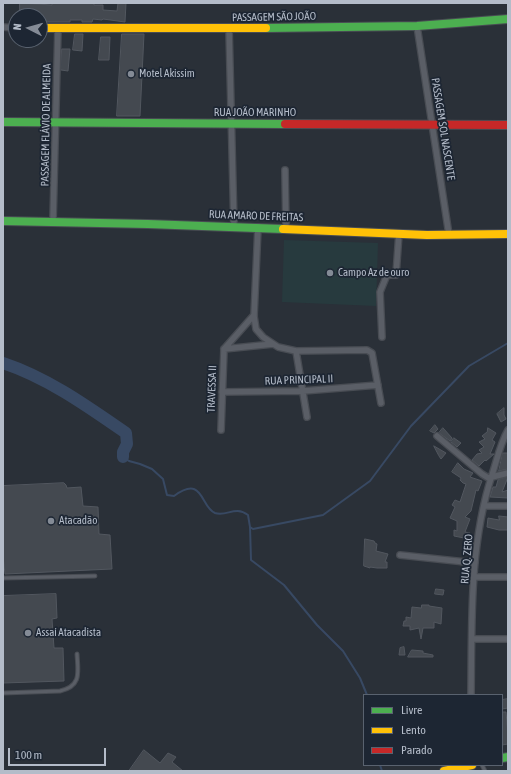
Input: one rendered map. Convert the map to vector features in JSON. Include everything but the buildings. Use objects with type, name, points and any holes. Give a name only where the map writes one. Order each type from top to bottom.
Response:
[{"type":"street","name":"PASSAGEM SÃO JOÃO","points":[[48,28],[417,26],[508,19]]},
{"type":"street","name":"PASSAGEM SOL NASCENTE","points":[[417,26],[449,235]]},
{"type":"street","name":"PASSAGEM FLÁVIO DE ALMEIDA","points":[[53,222],[58,28]]},
{"type":"street","points":[[229,28],[234,226]]},
{"type":"street","name":"RUA JOÃO MARINHO","points":[[3,122],[508,125]]},
{"type":"street","points":[[285,170],[286,228]]},
{"type":"street","name":"RUA AMARO DE FREITAS","points":[[3,221],[234,226],[449,235],[508,234]]},
{"type":"street","points":[[258,227],[254,315],[256,329],[263,337],[278,347],[296,351],[367,350],[372,353],[381,403]]},
{"type":"street","points":[[382,337],[380,292],[387,275],[396,275],[399,233]]},
{"type":"street","points":[[224,349],[254,315]]},
{"type":"street","points":[[224,349],[273,344]]},
{"type":"street","name":"TRAVESSA II","points":[[221,430],[224,349]]},
{"type":"street","points":[[296,351],[307,417]]},
{"type":"street","name":"RUA PRINCIPAL II","points":[[222,392],[303,391],[378,386]]},
{"type":"street","name":"RUA Q. ZERO","points":[[471,694],[474,577],[478,536],[484,506],[500,446],[508,430]]},
{"type":"street","points":[[437,436],[482,474],[491,478],[508,473]]},
{"type":"street","points":[[484,506],[508,506]]},
{"type":"street","points":[[400,555],[475,563]]},
{"type":"street","points":[[474,577],[508,577]]},
{"type":"street","points":[[472,639],[508,639]]},
{"type":"street","points":[[444,771],[466,766]]},
{"type":"lane","points":[[3,578],[95,576]]},
{"type":"lane","points":[[3,693],[60,691],[70,689],[76,683],[78,673],[77,654]]},
{"type":"green space","name":"Campo Az de ouro","points":[[284,240],[378,243],[376,306],[282,302]]},
{"type":"waterway","points":[[123,457],[129,461],[152,469],[163,479],[167,495],[174,496],[184,490],[196,490],[210,510],[215,513],[223,514],[239,511],[248,515],[250,527],[253,529],[323,515],[370,481],[411,426],[469,366],[508,343]]},
{"type":"waterway","points":[[3,363],[36,376],[82,403],[126,433],[127,444],[123,452],[123,457]]},
{"type":"waterway","points":[[250,527],[251,560],[284,585],[317,625],[343,651],[360,678],[367,694]]},
{"type":"waterway","points":[[380,766],[382,771]]},
{"type":"traffic: fast","points":[[266,28],[417,26],[508,19]]},
{"type":"traffic: fast","points":[[3,122],[285,124]]},
{"type":"traffic: fast","points":[[3,221],[283,229]]},
{"type":"traffic: fast","points":[[503,758],[508,757]]},
{"type":"traffic: slow","points":[[48,28],[266,28]]},
{"type":"traffic: slow","points":[[283,229],[427,235],[508,234]]},
{"type":"traffic: slow","points":[[444,771],[467,766]]},
{"type":"traffic: jam","points":[[285,124],[508,125]]},
{"type":"place","name":"Motel Akissim","points":[[131,74]]},
{"type":"place","name":"Campo Az de ouro","points":[[330,273]]},
{"type":"place","name":"Atacadão","points":[[51,521]]},
{"type":"place","name":"Assaí Atacadista","points":[[28,633]]}]
